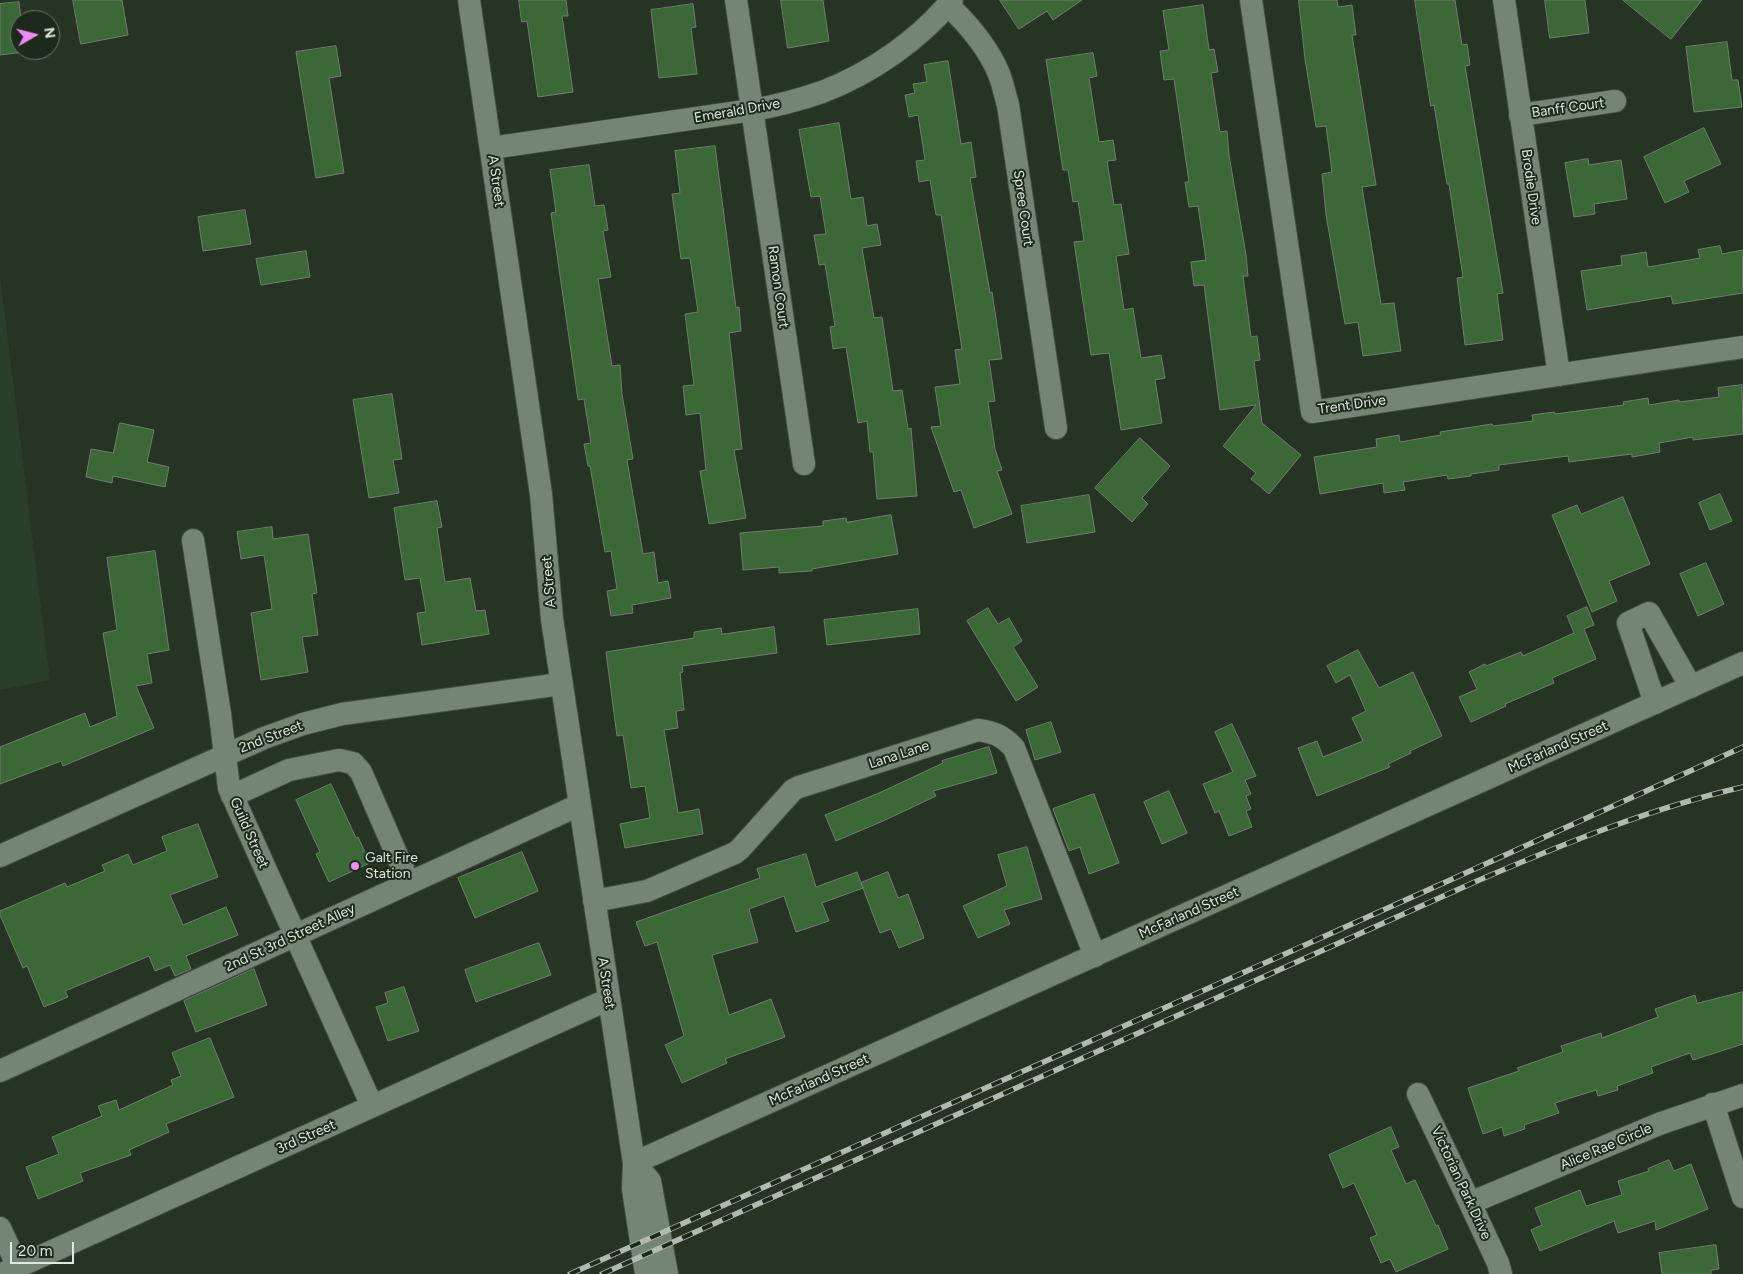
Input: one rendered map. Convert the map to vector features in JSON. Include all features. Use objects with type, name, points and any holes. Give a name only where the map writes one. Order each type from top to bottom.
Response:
[{"type":"street","name":"A Street","points":[[469,0],[541,494],[552,618],[634,1163],[633,1189],[646,1274]]},
{"type":"street","name":"Ramon Court","points":[[736,0],[804,464]]},
{"type":"street","name":"Trent Drive","points":[[1251,0],[1312,412],[1743,346]]},
{"type":"street","name":"Brodie Drive","points":[[1504,0],[1559,374]]},
{"type":"street","name":"Emerald Drive","points":[[491,148],[752,110],[779,105],[823,92],[859,75],[888,57],[920,32],[950,2]]},
{"type":"street","name":"Spree Court","points":[[950,2],[984,47],[999,74],[1008,105],[1056,428]]},
{"type":"street","name":"Banff Court","points":[[1520,115],[1615,101]]},
{"type":"street","name":"Guild Street","points":[[193,540],[229,788],[372,1106]]},
{"type":"street","points":[[1655,703],[1628,623],[1649,613],[1691,687]]},
{"type":"street","name":"McFarland Street","points":[[634,1163],[1743,663]]},
{"type":"street","name":"2nd Street","points":[[0,856],[264,738],[303,724],[342,714],[562,684]]},
{"type":"street","name":"Lana Lane","points":[[594,901],[647,892],[734,853],[740,849],[793,790],[799,787],[978,730],[1004,737],[1014,748],[1095,956]]},
{"type":"street","points":[[232,796],[289,770],[338,760],[353,764],[361,772],[409,883]]},
{"type":"street","name":"2nd St 3rd Street Alley","points":[[0,1071],[580,805]]},
{"type":"street","name":"3rd Street","points":[[10,1271],[609,999]]},
{"type":"street","name":"Victorian Park Drive","points":[[1418,1094],[1498,1263],[1501,1274]]},
{"type":"street","name":"Alice Rae Circle","points":[[1470,1204],[1659,1124],[1743,1095]]},
{"type":"street","points":[[1713,1104],[1743,1197]]},
{"type":"street","points":[[634,1163],[650,1181],[667,1274]]},
{"type":"street","points":[[0,1228],[10,1271]]},
{"type":"shaded area","points":[[0,276],[50,680],[0,690]]},
{"type":"building","points":[[73,0],[122,0],[128,35],[81,44]]},
{"type":"building","points":[[519,0],[566,0],[568,16],[562,16],[573,92],[538,97],[527,21],[522,22]]},
{"type":"building","points":[[781,0],[823,0],[829,41],[788,48]]},
{"type":"building","points":[[1000,0],[1082,0],[1053,20],[1047,11],[1019,29]]},
{"type":"building","points":[[1299,0],[1337,0],[1338,7],[1352,5],[1356,35],[1352,35],[1376,185],[1362,187],[1381,304],[1394,303],[1401,351],[1363,356],[1358,322],[1345,324],[1326,215],[1322,174],[1332,172],[1326,126],[1316,127],[1305,59]]},
{"type":"building","points":[[1415,0],[1455,0],[1462,45],[1467,44],[1470,65],[1465,66],[1503,293],[1497,294],[1503,340],[1465,345],[1457,278],[1463,277],[1449,184],[1447,184],[1434,105],[1431,106]]},
{"type":"building","points":[[1545,0],[1585,0],[1589,33],[1550,38]]},
{"type":"building","points":[[1623,0],[1702,0],[1671,39]]},
{"type":"building","points":[[19,2],[20,10],[10,10],[10,54],[0,55],[0,4]]},
{"type":"building","points":[[693,4],[696,27],[691,28],[697,74],[659,78],[651,10]]},
{"type":"building","points":[[1203,5],[1209,50],[1214,49],[1218,72],[1211,73],[1220,132],[1227,131],[1229,155],[1246,255],[1248,276],[1243,276],[1251,337],[1257,336],[1260,360],[1254,361],[1262,423],[1301,455],[1269,494],[1251,479],[1256,473],[1223,446],[1256,405],[1220,410],[1204,285],[1194,286],[1191,262],[1206,260],[1198,206],[1189,207],[1185,182],[1189,182],[1174,79],[1164,80],[1160,51],[1169,50],[1163,11]]},
{"type":"building","points":[[1727,42],[1732,80],[1738,80],[1742,107],[1694,112],[1686,47]]},
{"type":"building","points":[[336,46],[341,76],[329,78],[344,173],[316,178],[296,52]]},
{"type":"building","points":[[1093,53],[1097,76],[1089,78],[1099,142],[1113,140],[1116,160],[1107,161],[1114,205],[1121,204],[1129,254],[1116,256],[1124,310],[1133,308],[1141,358],[1161,355],[1165,378],[1155,380],[1162,423],[1121,430],[1109,353],[1091,355],[1074,242],[1084,241],[1078,201],[1073,202],[1068,170],[1063,170],[1046,60]]},
{"type":"building","points":[[948,61],[961,144],[971,142],[976,177],[970,178],[990,293],[992,292],[1002,359],[989,360],[995,401],[988,402],[995,449],[1002,470],[997,471],[1012,514],[974,528],[961,490],[954,492],[931,427],[941,426],[935,387],[960,384],[955,350],[962,349],[941,215],[936,215],[930,180],[919,182],[916,161],[925,160],[918,115],[909,117],[905,95],[915,93],[913,84],[927,82],[924,65]]},
{"type":"building","points":[[839,123],[851,199],[863,197],[867,226],[877,224],[881,245],[862,248],[874,318],[882,317],[893,391],[902,390],[908,429],[911,428],[917,496],[877,499],[873,452],[870,452],[867,421],[858,423],[846,347],[833,349],[830,327],[835,326],[825,264],[819,265],[814,235],[826,234],[820,196],[811,197],[799,130]]},
{"type":"building","points":[[1704,128],[1721,164],[1684,181],[1689,192],[1665,203],[1644,157]]},
{"type":"building","points":[[715,146],[736,308],[739,307],[741,331],[729,333],[742,449],[734,450],[746,518],[709,524],[700,471],[706,470],[700,413],[686,415],[683,386],[694,385],[685,314],[698,312],[690,258],[681,259],[672,194],[680,193],[675,151]]},
{"type":"building","points":[[1588,159],[1589,165],[1621,160],[1627,199],[1594,204],[1595,214],[1574,217],[1565,163]]},
{"type":"building","points":[[589,165],[595,206],[604,205],[608,230],[603,231],[611,277],[598,279],[612,366],[620,365],[622,394],[633,459],[627,460],[643,554],[654,552],[658,583],[668,581],[671,598],[632,605],[633,613],[611,616],[607,591],[617,589],[611,551],[605,552],[590,466],[588,466],[584,444],[591,443],[584,399],[578,400],[551,213],[556,212],[550,170]]},
{"type":"building","points":[[245,210],[251,244],[203,251],[198,217]]},
{"type":"building","points":[[1720,246],[1722,254],[1743,250],[1743,293],[1673,304],[1671,296],[1587,310],[1581,271],[1622,265],[1621,256],[1646,252],[1648,267],[1700,258],[1698,250]]},
{"type":"building","points":[[306,251],[310,277],[261,285],[256,259]]},
{"type":"building","points":[[1742,385],[1743,434],[1693,440],[1693,437],[1659,443],[1660,452],[1632,457],[1632,454],[1569,462],[1568,456],[1499,465],[1499,470],[1471,474],[1471,476],[1448,479],[1447,475],[1403,482],[1405,490],[1384,493],[1383,483],[1320,494],[1314,457],[1377,447],[1376,439],[1399,435],[1400,442],[1441,435],[1440,432],[1492,424],[1493,426],[1533,421],[1532,415],[1624,405],[1623,402],[1648,398],[1649,405],[1679,400],[1679,402],[1719,397],[1718,388]]},
{"type":"building","points":[[392,394],[402,459],[393,460],[399,493],[369,498],[353,400]]},
{"type":"building","points":[[120,423],[154,430],[147,462],[169,467],[165,487],[113,476],[112,483],[86,477],[91,449],[113,453]]},
{"type":"building","points":[[1140,438],[1170,466],[1142,498],[1148,504],[1132,522],[1095,488]]},
{"type":"building","points":[[1720,494],[1732,521],[1710,530],[1699,503]]},
{"type":"building","points":[[1089,495],[1095,532],[1027,543],[1021,506]]},
{"type":"building","points":[[1623,497],[1650,564],[1609,581],[1617,601],[1592,612],[1552,515],[1577,505],[1581,514]]},
{"type":"building","points":[[437,501],[442,527],[437,528],[445,582],[470,578],[476,611],[485,610],[489,634],[422,645],[417,613],[426,612],[420,578],[405,580],[394,508]]},
{"type":"building","points":[[891,515],[898,554],[812,569],[812,571],[779,573],[779,567],[743,570],[740,533],[823,526],[823,521],[846,518],[847,522]]},
{"type":"building","points":[[272,527],[273,539],[308,534],[317,593],[312,594],[318,635],[302,637],[308,672],[261,680],[251,613],[272,609],[264,555],[241,559],[237,532]]},
{"type":"building","points":[[155,551],[169,650],[147,654],[152,683],[136,686],[154,728],[63,766],[61,761],[0,784],[0,747],[85,713],[90,727],[117,716],[103,633],[117,630],[107,558]]},
{"type":"building","points":[[1706,563],[1724,604],[1698,616],[1680,574]]},
{"type":"building","points":[[1587,607],[1594,625],[1584,629],[1596,659],[1552,678],[1554,683],[1505,704],[1506,706],[1471,722],[1459,697],[1477,689],[1469,672],[1485,664],[1486,666],[1521,652],[1523,656],[1574,633],[1567,616]]},
{"type":"building","points":[[988,608],[998,624],[1009,618],[1022,641],[1013,647],[1038,687],[1016,701],[967,621]]},
{"type":"building","points":[[918,609],[920,634],[827,645],[824,620]]},
{"type":"building","points":[[774,627],[777,653],[682,666],[683,672],[680,673],[684,710],[676,711],[678,728],[664,730],[678,813],[699,809],[703,834],[625,848],[620,824],[650,818],[645,786],[631,788],[623,735],[617,736],[606,652],[694,638],[694,632],[721,628],[722,634]]},
{"type":"building","points":[[1358,650],[1379,688],[1413,672],[1442,736],[1388,764],[1390,767],[1317,796],[1298,748],[1317,741],[1323,757],[1363,741],[1352,718],[1366,711],[1350,675],[1336,683],[1327,666]]},
{"type":"building","points":[[1051,722],[1061,752],[1035,760],[1026,730]]},
{"type":"building","points":[[1232,724],[1256,776],[1245,780],[1251,794],[1246,796],[1251,809],[1246,811],[1252,827],[1229,836],[1219,811],[1215,813],[1203,784],[1233,772],[1215,732]]},
{"type":"building","points":[[989,747],[997,773],[933,791],[936,796],[836,841],[825,815],[879,793],[943,763],[942,761]]},
{"type":"building","points":[[331,784],[370,863],[329,882],[316,854],[320,852],[296,800]]},
{"type":"building","points":[[1169,791],[1187,833],[1162,844],[1144,802]]},
{"type":"building","points":[[1094,794],[1119,863],[1089,874],[1080,847],[1069,851],[1053,809]]},
{"type":"building","points":[[198,824],[218,877],[170,895],[183,925],[226,907],[238,935],[186,956],[191,969],[175,976],[170,965],[155,971],[149,956],[65,991],[68,997],[44,1007],[27,966],[23,968],[0,911],[65,883],[67,887],[105,871],[102,865],[128,854],[133,865],[167,851],[162,837]]},
{"type":"building","points":[[1027,847],[1042,899],[1004,910],[1010,924],[978,938],[963,906],[1007,886],[998,855]]},
{"type":"building","points":[[522,852],[538,891],[475,918],[458,878]]},
{"type":"building","points":[[806,854],[816,887],[857,872],[863,888],[822,903],[829,921],[796,932],[784,896],[749,909],[758,942],[712,955],[729,1015],[771,999],[785,1037],[725,1059],[727,1063],[682,1083],[665,1045],[684,1036],[657,942],[645,946],[636,922],[760,878],[757,869]]},
{"type":"building","points":[[888,872],[898,898],[908,894],[924,938],[899,948],[891,929],[880,933],[861,883]]},
{"type":"building","points":[[539,943],[551,975],[476,1002],[465,970]]},
{"type":"building","points":[[254,969],[267,1005],[196,1032],[184,1001]]},
{"type":"building","points":[[404,987],[419,1031],[388,1041],[376,1007],[388,1003],[385,993]]},
{"type":"building","points":[[1743,992],[1743,1044],[1693,1060],[1690,1053],[1651,1067],[1653,1073],[1617,1086],[1618,1090],[1598,1096],[1596,1090],[1555,1103],[1559,1113],[1524,1125],[1525,1129],[1504,1136],[1502,1127],[1483,1134],[1468,1088],[1519,1071],[1517,1068],[1563,1052],[1561,1046],[1601,1033],[1602,1038],[1658,1017],[1655,1009],[1695,995],[1697,1003]]},
{"type":"building","points":[[210,1038],[234,1097],[166,1124],[169,1132],[129,1150],[131,1155],[80,1173],[83,1181],[38,1199],[26,1167],[59,1154],[52,1137],[102,1116],[98,1106],[116,1100],[119,1110],[173,1085],[171,1080],[181,1076],[172,1053]]},
{"type":"building","points":[[1391,1127],[1399,1147],[1391,1150],[1406,1184],[1415,1180],[1448,1249],[1396,1272],[1390,1259],[1381,1263],[1370,1238],[1377,1235],[1354,1183],[1343,1188],[1329,1155]]},
{"type":"building","points":[[1669,1160],[1674,1171],[1691,1164],[1708,1209],[1656,1230],[1655,1221],[1618,1233],[1614,1221],[1540,1251],[1531,1230],[1542,1225],[1535,1208],[1580,1190],[1586,1206],[1622,1195],[1618,1181],[1649,1171],[1648,1169]]},
{"type":"building","points":[[1716,1245],[1719,1269],[1711,1270],[1711,1274],[1662,1274],[1659,1253]]},
{"type":"railway","points":[[570,1274],[1743,747]]},
{"type":"railway","points":[[602,1274],[1477,881],[1641,816],[1743,787]]},
{"type":"place","name":"Galt Fire Station","points":[[355,866]]}]
